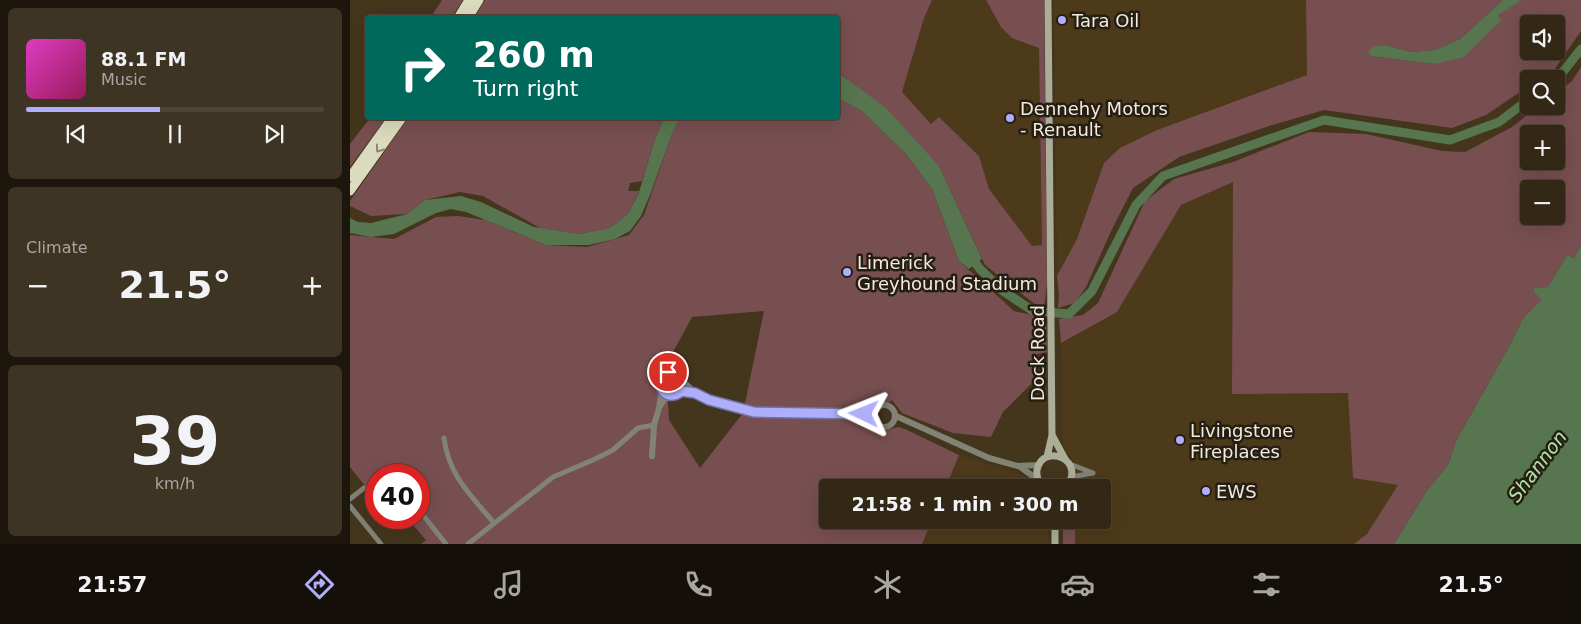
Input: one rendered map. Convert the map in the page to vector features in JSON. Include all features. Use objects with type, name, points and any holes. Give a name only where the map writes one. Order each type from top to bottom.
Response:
[{"type":"highway","points":[[460,15],[469,0]]},
{"type":"highway","points":[[470,15],[479,0]]},
{"type":"highway","points":[[350,191],[354,179],[391,120]]},
{"type":"highway","points":[[354,179],[400,120]]},
{"type":"main road","name":"Dock Road","points":[[1047,457],[1052,435],[1048,0]]},
{"type":"main road","name":"Dock Road","points":[[1052,435],[1068,462]]},
{"type":"main road","points":[[1038,479],[1039,465],[1047,457],[1057,455],[1068,462],[1072,471],[1071,477]]},
{"type":"main road","points":[[1055,529],[1055,544]]},
{"type":"street","points":[[652,456],[654,425],[662,390],[661,380],[668,372],[678,374],[695,393],[709,400],[754,412],[864,414],[876,410]]},
{"type":"street","points":[[662,390],[667,395],[675,395],[681,391],[684,382]]},
{"type":"street","points":[[681,391],[695,393]]},
{"type":"street","points":[[659,408],[667,395]]},
{"type":"street","points":[[875,422],[873,416],[876,410],[880,406],[887,406],[893,409],[896,416],[989,458],[1018,466],[1039,465]]},
{"type":"street","points":[[864,414],[883,427],[893,423],[908,422]]},
{"type":"street","points":[[893,423],[896,416]]},
{"type":"street","points":[[468,544],[553,477],[613,450],[638,428],[654,425]]},
{"type":"street","points":[[444,438],[448,457],[454,472],[494,523]]},
{"type":"street","points":[[1068,462],[1093,473],[1071,477]]},
{"type":"street","points":[[1018,466],[1037,479]]},
{"type":"street","points":[[350,499],[364,488]]},
{"type":"street","points":[[350,506],[381,544]]},
{"type":"street","points":[[430,524],[446,544]]},
{"type":"shaded area","points":[[442,0],[463,0],[453,15],[432,15]]},
{"type":"shaded area","points":[[485,0],[932,0],[924,18],[902,92],[931,124],[939,117],[979,156],[989,189],[1032,246],[1042,245],[1039,48],[1012,38],[1001,27],[986,0],[1044,0],[1047,285],[1044,307],[1036,305],[985,265],[939,166],[840,74],[840,15],[476,15]]},
{"type":"shaded area","points":[[932,0],[986,0],[1001,26],[1012,38],[1039,48],[1042,246],[1032,246],[989,189],[979,156],[938,117],[931,124],[902,92],[924,18]]},
{"type":"shaded area","points":[[1054,0],[1306,0],[1307,75],[1157,130],[1104,163],[1077,239],[1057,276]]},
{"type":"shaded area","points":[[1306,0],[1503,0],[1460,39],[1435,50],[1411,52],[1389,46],[1371,56],[1434,64],[1501,19],[1497,15],[1522,0],[1581,0],[1581,31],[1565,54],[1565,15],[1520,15],[1520,60],[1561,60],[1554,70],[1520,70],[1520,92],[1486,115],[1452,128],[1324,110],[1269,126],[1179,157],[1133,188],[1086,287],[1075,303],[1058,308],[1057,276],[1077,239],[1104,163],[1120,148],[1157,130],[1307,75]]},
{"type":"shaded area","points":[[1581,67],[1581,245],[1574,258],[1567,255],[1548,287],[1535,288],[1533,291],[1543,300],[1523,318],[1456,441],[1448,465],[1426,492],[1394,544],[1354,544],[1367,534],[1398,485],[1353,478],[1348,393],[1232,394],[1233,182],[1181,205],[1117,312],[1061,343],[1059,319],[1083,315],[1098,303],[1145,201],[1174,179],[1233,162],[1309,132],[1366,134],[1442,151],[1465,152],[1512,127],[1527,115],[1565,115],[1565,86],[1572,81]]},
{"type":"shaded area","points":[[840,99],[862,111],[907,155],[932,189],[959,261],[1014,311],[1046,318],[1047,352],[1034,355],[1033,382],[1003,412],[991,437],[953,433],[902,413],[892,400],[866,422],[880,432],[898,427],[905,429],[959,455],[949,479],[819,479],[819,529],[928,529],[922,544],[421,544],[426,540],[416,529],[430,529],[430,464],[365,464],[365,486],[350,467],[350,235],[394,239],[436,217],[458,216],[485,220],[546,245],[587,247],[629,235],[644,215],[672,134],[679,120],[840,120]],"holes":[[[764,311],[743,413],[700,468],[669,420],[666,365],[692,317]]]},
{"type":"shaded area","points":[[368,120],[385,120],[350,167],[350,144]]},
{"type":"shaded area","points":[[407,120],[663,120],[642,181],[630,183],[628,191],[639,191],[628,214],[610,228],[579,234],[540,228],[483,196],[460,192],[425,200],[407,214],[371,216],[350,206],[350,201]]},
{"type":"shaded area","points":[[1233,182],[1232,394],[1348,393],[1353,478],[1399,485],[1367,534],[1354,544],[1075,544],[1075,529],[1111,529],[1111,479],[1075,479],[1075,462],[1063,447],[1061,343],[1117,312],[1181,205]]},
{"type":"shaded area","points":[[959,455],[1025,476],[1027,479],[950,479]]},
{"type":"shaded area","points":[[928,529],[1048,529],[1049,544],[922,544]]},
{"type":"shaded area","points":[[1063,529],[1075,529],[1075,544],[1063,544]]},
{"type":"water","points":[[1503,0],[1522,0],[1498,15],[1501,20],[1464,57],[1434,64],[1371,56],[1368,52],[1374,46],[1389,46],[1411,52],[1435,50],[1460,39]]},
{"type":"water","points":[[840,75],[886,108],[939,166],[982,259],[969,269],[959,261],[932,189],[907,155],[862,111],[840,99]]},
{"type":"water","points":[[663,120],[679,120],[641,216],[630,231],[615,239],[589,245],[546,245],[466,212],[451,209],[436,213],[394,234],[371,237],[350,233],[350,218],[358,222],[371,223],[407,214],[425,200],[461,196],[481,202],[534,227],[579,234],[610,228],[628,214],[639,192],[655,139]]},
{"type":"water","name":"Shannon","points":[[1581,245],[1581,544],[1394,544],[1426,492],[1448,465],[1456,441],[1523,318],[1542,300],[1533,291],[1535,288],[1548,287],[1567,255],[1574,258]]},
{"type":"waterway","points":[[1564,70],[1581,49]]},
{"type":"waterway","points":[[970,256],[980,269],[1003,291],[1033,311],[1069,314],[1092,291],[1136,205],[1163,176],[1324,120],[1450,140],[1499,122],[1520,106]]},
{"type":"place","name":"Tara Oil","points":[[1062,20]]},
{"type":"place","name":"Dennehy Motors - Renault","points":[[1010,118]]},
{"type":"place","name":"Limerick Greyhound Stadium","points":[[847,272]]},
{"type":"place","name":"Livingstone Fireplaces","points":[[1180,440]]},
{"type":"place","name":"EWS","points":[[1206,491]]},
{"type":"route","points":[[668,372],[664,374],[660,382],[663,392],[667,395],[675,395],[681,391],[695,393],[709,400],[754,412],[864,414]]}]
